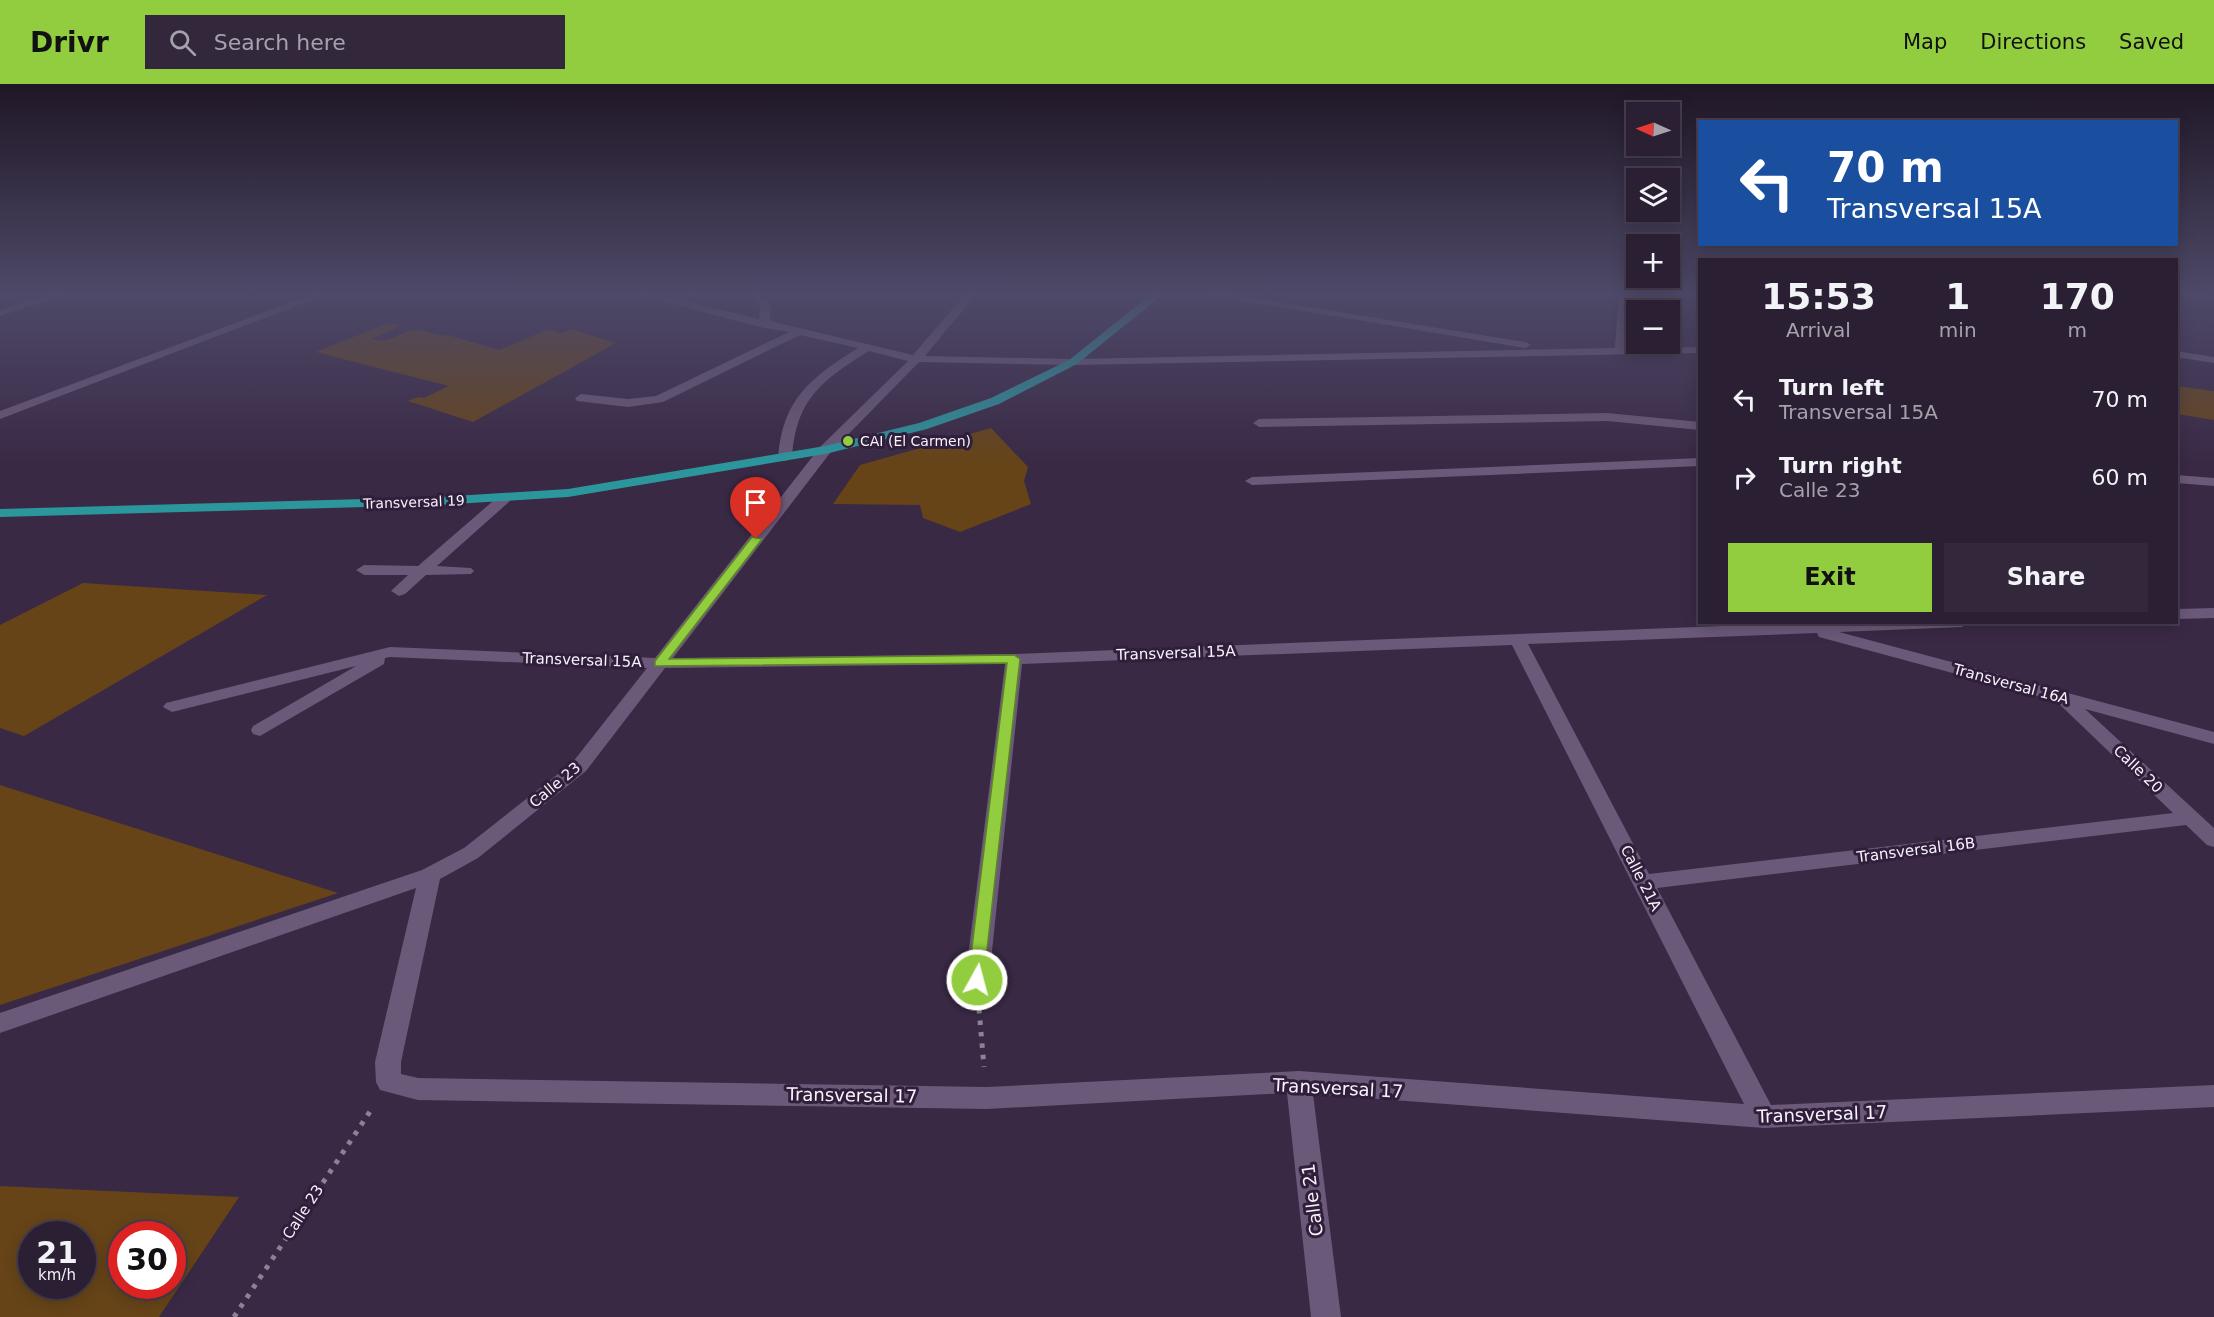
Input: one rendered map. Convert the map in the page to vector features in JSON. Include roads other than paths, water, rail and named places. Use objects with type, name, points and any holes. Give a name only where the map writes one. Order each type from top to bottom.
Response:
[{"type":"main road","name":"Transversal 19","points":[[0,513],[505,498],[567,494],[825,450],[933,423],[995,401],[1073,362],[1089,350]]},
{"type":"street","points":[[0,415],[175,350]]},
{"type":"street","points":[[581,398],[628,403],[659,399],[762,350]]},
{"type":"street","points":[[784,457],[785,439],[807,389],[818,378],[864,350]]},
{"type":"street","points":[[873,350],[916,359],[1073,362],[1698,350]]},
{"type":"street","name":"Calle 23","points":[[0,1023],[430,875],[471,853],[579,767],[825,450],[924,350]]},
{"type":"street","points":[[1555,350],[1570,352]]},
{"type":"street","points":[[2178,354],[2214,360]]},
{"type":"street","points":[[1259,423],[1608,417],[1698,426]]},
{"type":"street","points":[[1252,481],[1698,462]]},
{"type":"street","points":[[2178,479],[2214,482]]},
{"type":"street","points":[[399,591],[505,498]]},
{"type":"street","points":[[364,570],[466,571]]},
{"type":"street","points":[[2178,614],[2214,613]]},
{"type":"street","name":"Transversal 15A","points":[[172,707],[390,652],[660,663],[1014,659],[1911,624]]},
{"type":"street","name":"Transversal 16A","points":[[1809,628],[2214,738]]},
{"type":"street","name":"Calle 21A","points":[[1518,640],[1764,1117]]},
{"type":"street","points":[[260,730],[390,652]]},
{"type":"street","points":[[977,980],[1014,659]]},
{"type":"street","name":"Calle 20","points":[[2063,697],[2214,840]]},
{"type":"street","name":"Transversal 16B","points":[[1643,882],[2190,818]]},
{"type":"street","name":"Transversal 17","points":[[430,875],[388,1062],[389,1082],[418,1089],[987,1098],[1299,1083],[1764,1117],[2214,1096]]},
{"type":"street","name":"Calle 21","points":[[1299,1083],[1326,1317]]},
{"type":"place","name":"CAI (El Carmen)","points":[[848,441]]}]
